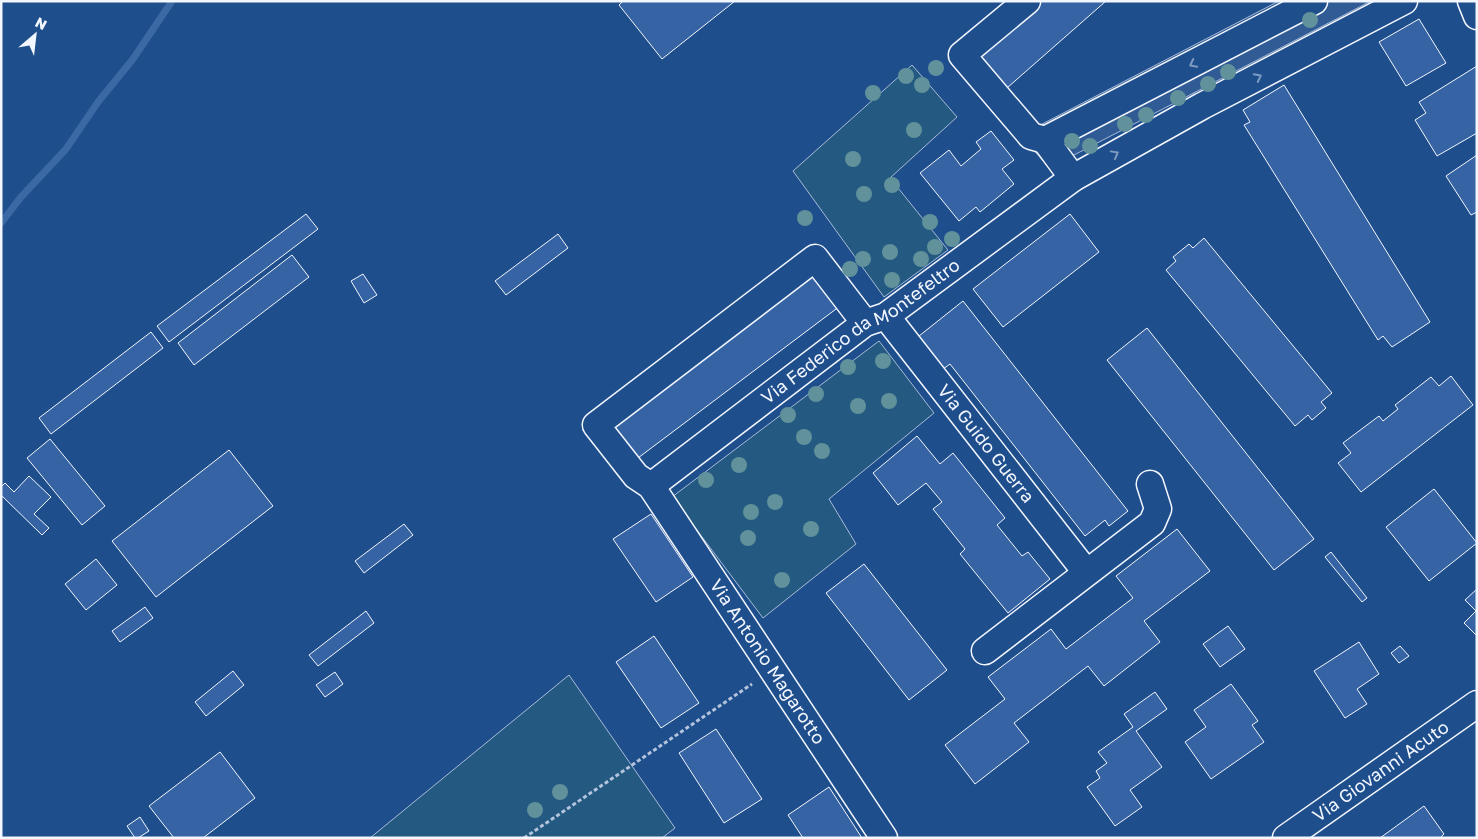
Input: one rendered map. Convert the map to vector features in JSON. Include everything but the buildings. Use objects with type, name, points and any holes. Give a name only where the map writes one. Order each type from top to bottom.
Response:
[{"type":"street","points":[[1027,1],[962,55],[1031,136],[1045,140],[1073,178]]},
{"type":"street","points":[[1045,140],[1314,1]]},
{"type":"street","name":"Via Federico da Montefeltro","points":[[652,486],[875,320],[1073,178],[1202,106],[1404,1]]},
{"type":"street","points":[[1471,1],[1477,16]]},
{"type":"street","points":[[1279,20],[1300,55]]},
{"type":"street","name":"Via Guido Guerra","points":[[652,486],[636,476],[596,425],[815,258],[875,320],[1086,572]]},
{"type":"street","points":[[985,651],[1152,523],[1158,509],[1150,484]]},
{"type":"street","name":"Via Antonio Magarotto","points":[[652,486],[884,838]]},
{"type":"street","name":"Via Giovanni Acuto","points":[[1286,838],[1477,704]]},
{"type":"path","points":[[524,838],[774,670]]},
{"type":"shaded area","points":[[1279,1],[1371,1],[1049,168],[1021,135]]},
{"type":"shaded area","points":[[912,65],[957,117],[890,178],[948,250],[884,297],[793,171]]},
{"type":"shaded area","points":[[879,341],[934,413],[829,499],[856,544],[763,618],[672,497]]},
{"type":"shaded area","points":[[569,675],[675,828],[662,838],[370,838]]},
{"type":"waterway","points":[[1,223],[21,197],[66,149],[98,102],[133,59],[172,1]]}]
